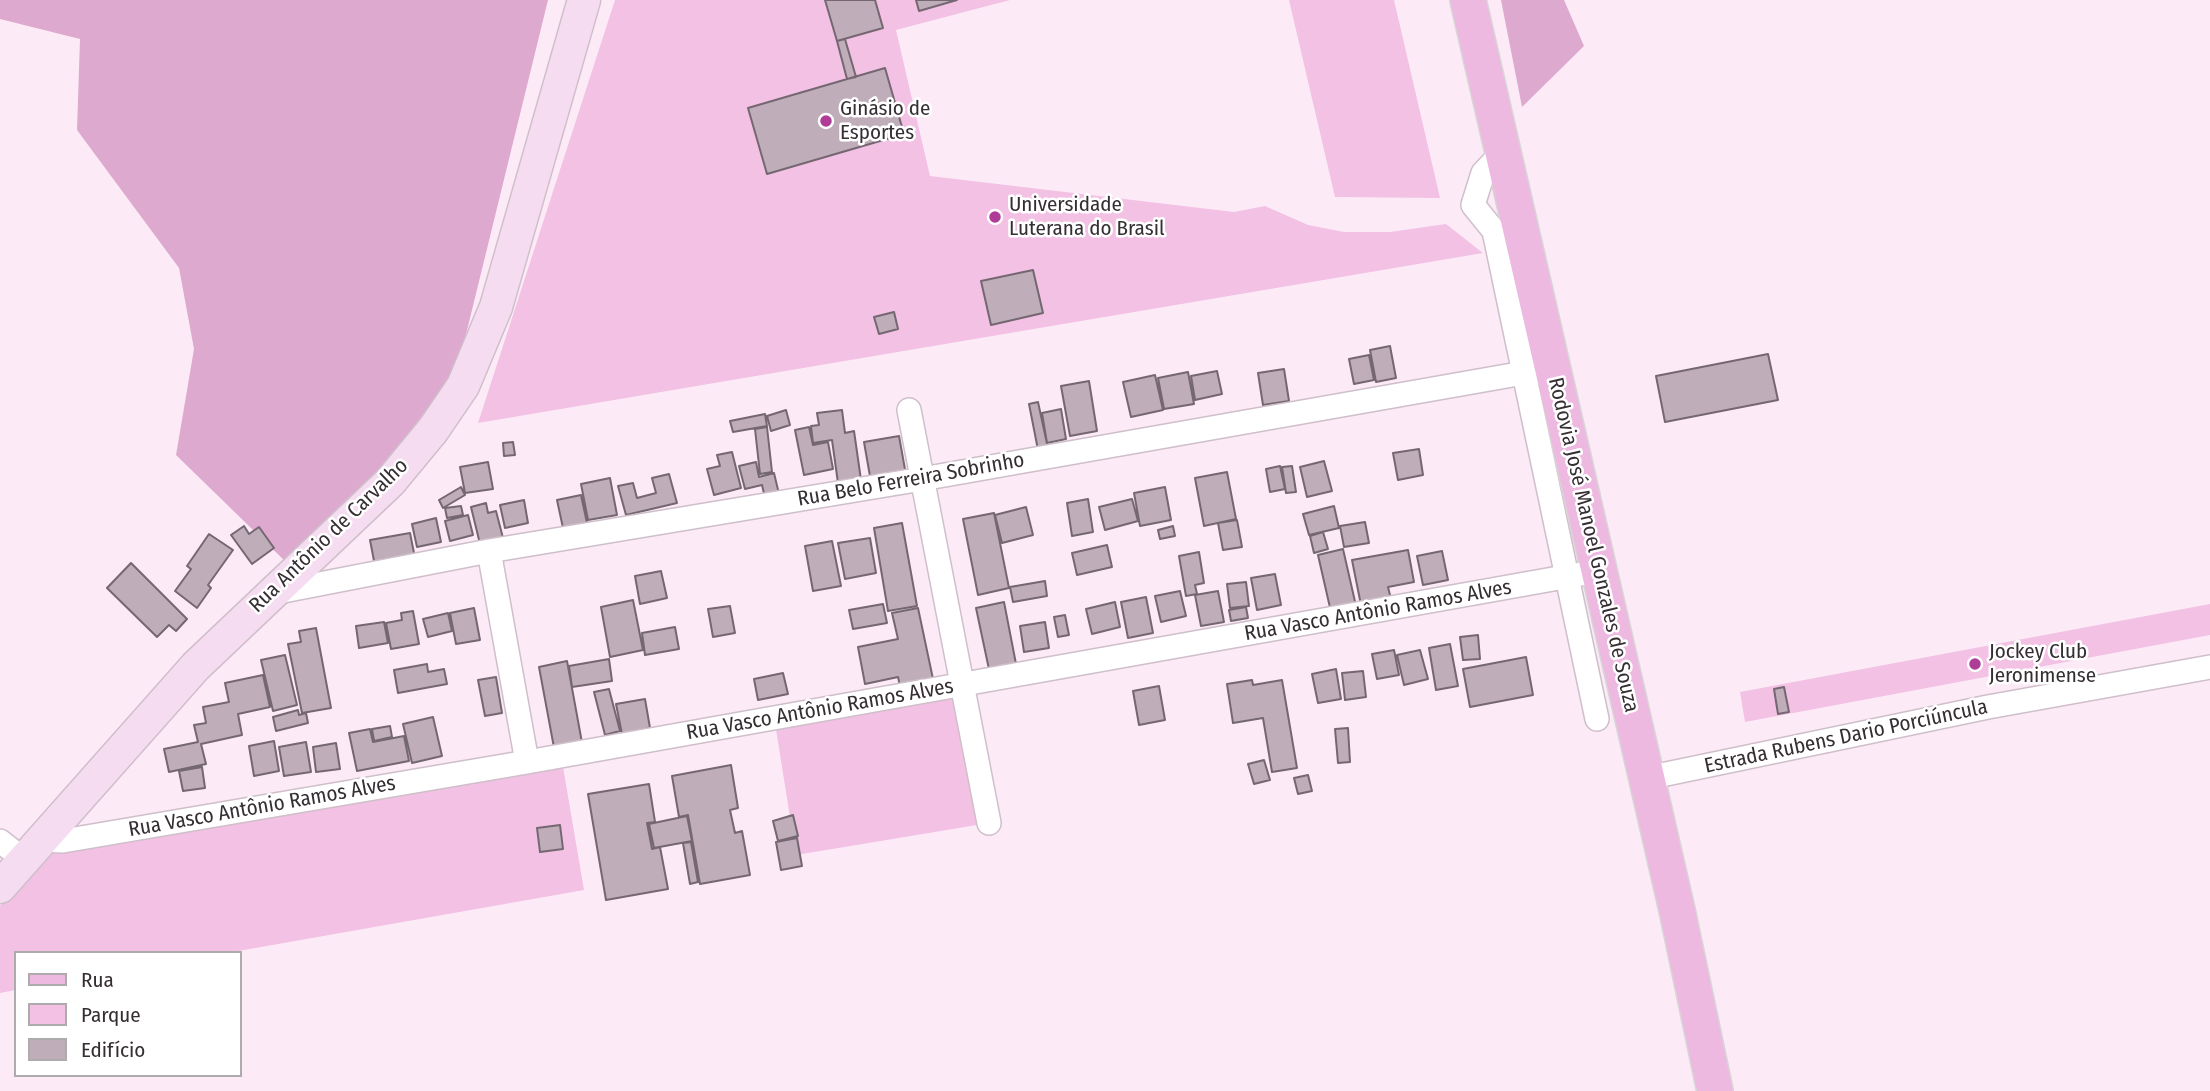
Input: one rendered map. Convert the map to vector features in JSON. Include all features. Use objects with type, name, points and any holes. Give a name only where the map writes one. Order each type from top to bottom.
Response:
[{"type":"main road","name":"Rua Antônio de Carvalho","points":[[0,887],[21,847],[196,666],[390,482],[433,430],[463,386],[496,307],[584,0]]},
{"type":"main road","name":"Rodovia José Manoel Gonzales de Souza","points":[[1468,0],[1503,152],[1509,238],[1582,574],[1647,778],[1715,1091]]},
{"type":"street","name":"Rua Belo Ferreira Sobrinho","points":[[270,594],[489,551],[922,479],[1538,371]]},
{"type":"street","points":[[909,410],[989,823]]},
{"type":"street","points":[[489,551],[527,762]]},
{"type":"street","points":[[1582,574],[1597,719]]},
{"type":"street","name":"Rua Vasco Antônio Ramos Alves","points":[[21,847],[527,762],[1582,574]]},
{"type":"street","name":"Estrada Rubens Dario Porciúncula","points":[[1647,778],[1988,707],[2210,667]]},
{"type":"green space","name":"Universidade Luterana do Brasil","points":[[615,0],[825,0],[847,79],[748,108],[767,174],[904,134],[885,68],[856,77],[845,39],[883,28],[875,0],[1010,0],[896,30],[930,176],[1234,212],[1265,206],[1308,225],[1344,232],[1390,232],[1446,224],[1483,253],[478,423]]},
{"type":"green space","points":[[1289,0],[1394,0],[1440,198],[1335,197]]},
{"type":"green space","name":"Jockey Club Jeronimense","points":[[2210,604],[2210,635],[1745,722],[1740,692]]},
{"type":"green space","points":[[957,692],[983,824],[796,855],[775,723]]},
{"type":"green space","points":[[562,761],[584,890],[238,951],[14,951],[14,990],[0,993],[0,906],[44,854]]},
{"type":"shaded area","points":[[0,0],[548,0],[458,367],[381,471],[287,563],[176,455],[194,349],[179,268],[77,130],[80,39],[0,19]]},
{"type":"shaded area","points":[[1501,0],[1564,0],[1584,46],[1522,107]]},
{"type":"building","points":[[825,0],[875,0],[883,28],[837,41]]},
{"type":"building","points":[[916,0],[957,0],[919,11]]},
{"type":"building","points":[[845,39],[856,77],[847,79],[837,41]]},
{"type":"building","name":"Ginásio de Esportes","points":[[885,68],[904,134],[767,174],[748,108]]},
{"type":"building","points":[[1033,270],[1043,313],[991,325],[981,281]]},
{"type":"building","points":[[894,312],[898,329],[879,334],[874,317]]},
{"type":"building","points":[[1390,346],[1396,378],[1376,382],[1370,350]]},
{"type":"building","points":[[1768,354],[1778,400],[1665,422],[1656,376]]},
{"type":"building","points":[[1369,355],[1374,380],[1354,384],[1349,359]]},
{"type":"building","points":[[1284,369],[1289,401],[1263,405],[1258,373]]},
{"type":"building","points":[[1217,371],[1222,394],[1195,400],[1191,376]]},
{"type":"building","points":[[1188,372],[1194,404],[1164,409],[1158,378]]},
{"type":"building","points":[[1155,375],[1163,410],[1131,417],[1123,382]]},
{"type":"building","points":[[1089,381],[1097,431],[1070,436],[1061,386]]},
{"type":"building","points":[[1038,402],[1049,453],[1039,455],[1029,404]]},
{"type":"building","points":[[1061,409],[1066,439],[1047,443],[1042,413]]},
{"type":"building","points":[[786,410],[790,425],[771,431],[767,416]]},
{"type":"building","points":[[842,410],[845,433],[854,431],[861,480],[838,483],[832,440],[813,443],[811,426],[819,425],[817,413]]},
{"type":"building","points":[[765,414],[767,426],[733,432],[730,421]]},
{"type":"building","points":[[767,427],[772,472],[760,474],[755,429]]},
{"type":"building","points":[[809,427],[813,445],[828,442],[833,469],[804,475],[795,430]]},
{"type":"building","points":[[899,436],[906,475],[871,482],[864,442]]},
{"type":"building","points":[[513,442],[515,455],[504,456],[503,443]]},
{"type":"building","points":[[1419,449],[1423,475],[1398,480],[1393,453]]},
{"type":"building","points":[[732,452],[741,488],[714,495],[707,469],[720,466],[717,455]]},
{"type":"building","points":[[1324,461],[1332,491],[1307,497],[1300,467]]},
{"type":"building","points":[[488,462],[493,489],[465,493],[460,467]]},
{"type":"building","points":[[756,462],[759,477],[774,473],[779,494],[765,498],[762,485],[745,489],[739,466]]},
{"type":"building","points":[[1280,466],[1285,489],[1270,492],[1266,469]]},
{"type":"building","points":[[1292,466],[1296,492],[1286,493],[1282,467]]},
{"type":"building","points":[[1227,472],[1236,519],[1204,526],[1195,478]]},
{"type":"building","points":[[669,474],[677,503],[626,515],[618,486],[633,483],[637,498],[656,493],[652,478]]},
{"type":"building","points":[[610,478],[617,515],[588,520],[581,484]]},
{"type":"building","points":[[461,487],[465,495],[443,508],[439,500]]},
{"type":"building","points":[[1165,487],[1171,520],[1140,526],[1134,493]]},
{"type":"building","points":[[581,495],[587,523],[563,528],[557,500]]},
{"type":"building","points":[[1088,499],[1093,532],[1072,536],[1067,503]]},
{"type":"building","points":[[1132,499],[1138,521],[1105,530],[1099,507]]},
{"type":"building","points":[[524,500],[528,523],[505,528],[500,505]]},
{"type":"building","points":[[486,503],[488,513],[496,511],[503,538],[480,544],[471,507]]},
{"type":"building","points":[[461,506],[463,515],[447,518],[445,508]]},
{"type":"building","points":[[1334,506],[1339,528],[1309,535],[1303,514]]},
{"type":"building","points":[[1026,507],[1033,535],[1002,543],[995,515]]},
{"type":"building","points":[[994,513],[1009,588],[978,595],[963,519]]},
{"type":"building","points":[[468,515],[473,535],[450,541],[445,521]]},
{"type":"building","points":[[436,518],[441,542],[417,547],[412,524]]},
{"type":"building","points":[[1237,520],[1242,547],[1223,550],[1218,523]]},
{"type":"building","points":[[1365,522],[1369,543],[1344,547],[1340,526]]},
{"type":"building","points":[[902,523],[917,606],[888,611],[874,528]]},
{"type":"building","points":[[244,526],[249,534],[259,527],[274,548],[252,564],[231,535]]},
{"type":"building","points":[[1173,526],[1175,536],[1160,539],[1158,530]]},
{"type":"building","points":[[1323,532],[1328,549],[1314,553],[1310,536]]},
{"type":"building","points":[[410,533],[415,558],[375,566],[370,540]]},
{"type":"building","points":[[209,534],[233,550],[208,585],[211,588],[197,608],[175,591],[191,569],[187,566]]},
{"type":"building","points":[[870,538],[876,573],[845,579],[838,543]]},
{"type":"building","points":[[832,541],[841,586],[813,591],[805,546]]},
{"type":"building","points":[[1107,545],[1112,567],[1077,575],[1072,553]]},
{"type":"building","points":[[1343,549],[1356,606],[1331,612],[1318,555]]},
{"type":"building","points":[[1408,550],[1414,582],[1388,587],[1391,599],[1361,605],[1352,560]]},
{"type":"building","points":[[1442,551],[1448,580],[1423,585],[1417,556]]},
{"type":"building","points":[[1199,552],[1204,583],[1195,585],[1197,594],[1186,596],[1179,556]]},
{"type":"building","points":[[131,563],[187,619],[176,631],[169,625],[157,637],[107,588]]},
{"type":"building","points":[[661,571],[667,598],[640,604],[635,576]]},
{"type":"building","points":[[1275,574],[1281,605],[1257,610],[1251,578]]},
{"type":"building","points":[[1045,581],[1047,596],[1013,602],[1010,587]]},
{"type":"building","points":[[1246,582],[1249,606],[1230,608],[1227,584]]},
{"type":"building","points":[[1180,591],[1186,616],[1161,622],[1155,596]]},
{"type":"building","points":[[1218,591],[1224,622],[1201,626],[1195,595]]},
{"type":"building","points":[[1146,597],[1153,633],[1128,638],[1121,602]]},
{"type":"building","points":[[633,600],[643,650],[610,657],[601,607]]},
{"type":"building","points":[[1004,602],[1017,669],[990,674],[976,608]]},
{"type":"building","points":[[1115,602],[1120,627],[1092,634],[1086,609]]},
{"type":"building","points":[[883,604],[887,623],[853,629],[849,610]]},
{"type":"building","points":[[730,606],[735,633],[713,637],[708,609]]},
{"type":"building","points":[[1246,607],[1248,618],[1231,621],[1229,610]]},
{"type":"building","points":[[474,608],[480,640],[456,644],[450,613]]},
{"type":"building","points":[[918,608],[933,679],[900,686],[898,677],[865,684],[858,647],[898,639],[892,613]]},
{"type":"building","points":[[413,611],[419,644],[391,649],[386,623],[402,620],[401,613]]},
{"type":"building","points":[[448,613],[452,631],[428,637],[423,619]]},
{"type":"building","points":[[1065,615],[1069,635],[1058,637],[1054,617]]},
{"type":"building","points":[[384,622],[388,643],[359,648],[356,626]]},
{"type":"building","points":[[1045,622],[1049,648],[1024,652],[1020,626]]},
{"type":"building","points":[[675,627],[679,649],[645,655],[642,633]]},
{"type":"building","points":[[316,628],[331,708],[302,713],[288,644],[301,642],[299,631]]},
{"type":"building","points":[[1478,635],[1480,659],[1463,660],[1460,637]]},
{"type":"building","points":[[1450,644],[1458,686],[1436,690],[1429,648]]},
{"type":"building","points":[[1394,650],[1399,675],[1377,679],[1372,654]]},
{"type":"building","points":[[1420,650],[1428,679],[1404,685],[1397,655]]},
{"type":"building","points":[[285,655],[297,705],[273,711],[261,660]]},
{"type":"building","points":[[1526,657],[1533,695],[1470,707],[1463,669]]},
{"type":"building","points":[[609,659],[612,681],[572,687],[569,666]]},
{"type":"building","points":[[567,661],[583,748],[555,753],[539,667]]},
{"type":"building","points":[[427,664],[428,672],[444,669],[447,684],[398,693],[394,670]]},
{"type":"building","points":[[1336,669],[1341,699],[1318,703],[1312,674]]},
{"type":"building","points":[[1363,671],[1366,697],[1345,700],[1342,673]]},
{"type":"building","points":[[783,673],[788,694],[758,700],[754,679]]},
{"type":"building","points":[[263,675],[270,707],[238,714],[242,735],[201,744],[206,764],[169,772],[164,749],[198,742],[194,725],[206,723],[203,707],[229,702],[225,683]]},
{"type":"building","points":[[496,677],[502,713],[485,716],[478,680]]},
{"type":"building","points":[[1252,680],[1253,685],[1282,680],[1297,768],[1272,772],[1263,718],[1233,723],[1227,684]]},
{"type":"building","points":[[1159,686],[1165,720],[1139,725],[1133,691]]},
{"type":"building","points":[[1784,687],[1789,712],[1778,714],[1774,689]]},
{"type":"building","points":[[609,689],[620,731],[605,735],[594,692]]},
{"type":"building","points":[[645,699],[650,728],[622,734],[616,704]]},
{"type":"building","points":[[298,710],[299,715],[306,713],[308,723],[276,731],[273,717]]},
{"type":"building","points":[[433,717],[442,756],[412,763],[403,724]]},
{"type":"building","points":[[390,726],[392,737],[374,741],[372,729]]},
{"type":"building","points":[[1348,728],[1350,762],[1338,763],[1335,729]]},
{"type":"building","points":[[370,729],[373,742],[404,736],[409,761],[357,771],[349,733]]},
{"type":"building","points":[[274,741],[279,771],[254,776],[249,746]]},
{"type":"building","points":[[306,742],[311,772],[284,776],[279,747]]},
{"type":"building","points":[[336,743],[340,769],[316,772],[313,747]]},
{"type":"building","points":[[1264,760],[1270,780],[1254,784],[1248,764]]},
{"type":"building","points":[[731,765],[738,808],[730,810],[735,833],[742,831],[750,875],[700,884],[688,815],[679,817],[672,776]]},
{"type":"building","points":[[202,767],[205,788],[183,791],[179,771]]},
{"type":"building","points":[[1308,775],[1312,791],[1298,794],[1294,778]]},
{"type":"building","points":[[649,784],[655,822],[647,823],[652,849],[660,847],[668,889],[606,900],[588,794]]},
{"type":"building","points":[[793,815],[798,836],[778,841],[773,821]]},
{"type":"building","points":[[687,816],[692,841],[654,848],[649,824]]},
{"type":"building","points":[[560,825],[563,849],[540,852],[537,828]]},
{"type":"building","points":[[797,838],[802,866],[781,870],[776,842]]},
{"type":"building","points":[[691,842],[698,882],[690,884],[683,843]]},
{"type":"place","name":"Ginásio de Esportes","points":[[826,121]]},
{"type":"place","name":"Universidade Luterana do Brasil","points":[[995,217]]},
{"type":"place","name":"Jockey Club Jeronimense","points":[[1975,664]]}]
